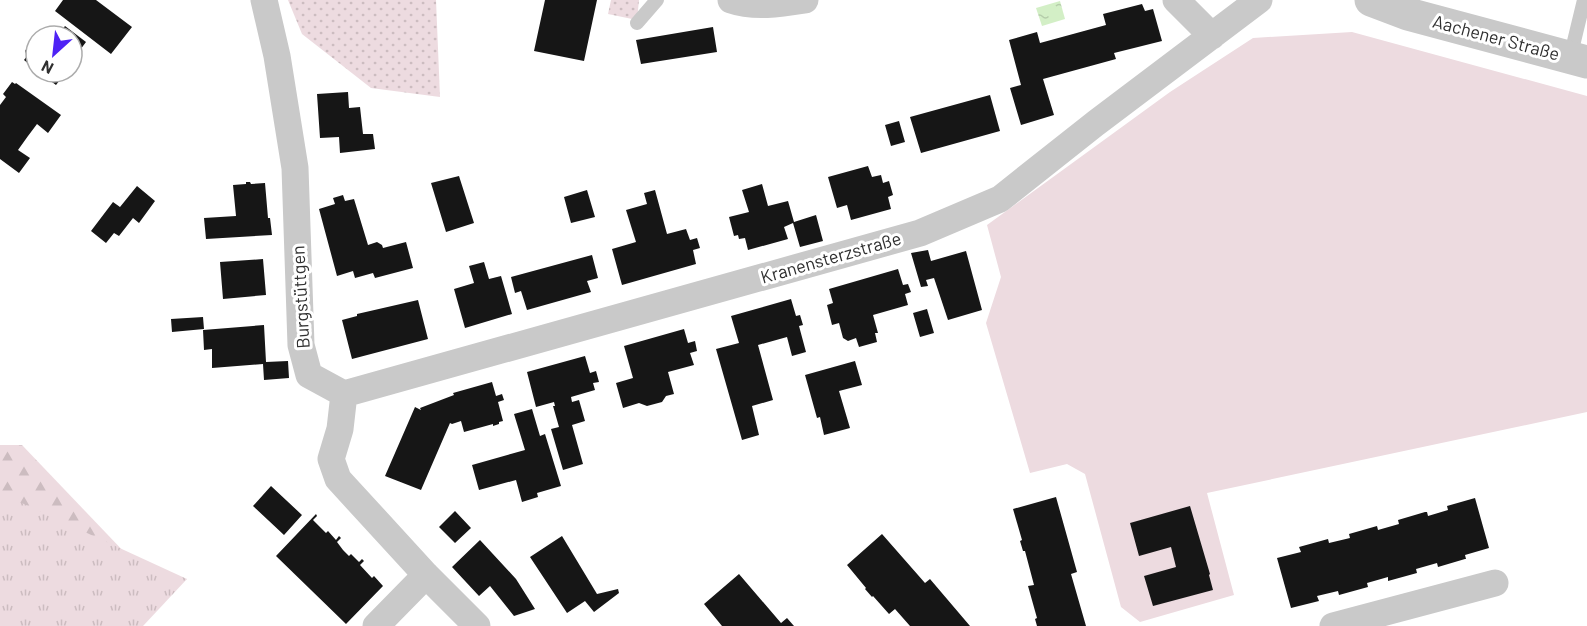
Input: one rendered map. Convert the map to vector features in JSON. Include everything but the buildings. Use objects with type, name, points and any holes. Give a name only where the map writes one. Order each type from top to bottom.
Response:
[{"type":"street","name":"Burgstüttgen","points":[[264,0],[277,56],[295,168],[301,345],[309,375],[344,394]]},
{"type":"street","points":[[730,0],[742,4],[780,4],[805,0]]},
{"type":"street","points":[[1176,0],[1212,36]]},
{"type":"street","name":"Kranensterzstraße","points":[[344,394],[920,233],[1000,200],[1096,123],[1259,0]]},
{"type":"street","name":"Aachener Straße","points":[[1371,0],[1408,14],[1578,60]]},
{"type":"street","points":[[344,394],[340,429],[331,459],[338,479],[426,575],[477,626]]},
{"type":"street","points":[[376,626],[426,575]]},
{"type":"street","points":[[1333,626],[1494,583]]},
{"type":"lane","points":[[637,23],[657,0]]},
{"type":"lane","points":[[1578,60],[1584,0]]},
{"type":"green space","points":[[288,0],[436,0],[440,97],[371,88],[302,34]]},
{"type":"green space","points":[[611,0],[639,0],[637,20],[608,14]]},
{"type":"green space","points":[[1352,32],[1587,96],[1587,412],[1207,493],[1234,595],[1140,622],[1121,607],[1085,474],[1067,464],[1030,473],[986,323],[1001,277],[987,225],[1170,92],[1253,38]]},
{"type":"green space","points":[[0,445],[22,445],[149,578],[0,626]]},
{"type":"green space","points":[[0,493],[187,579],[143,626],[0,626]]},
{"type":"water","points":[[1060,1],[1065,19],[1042,26],[1036,8]]}]
